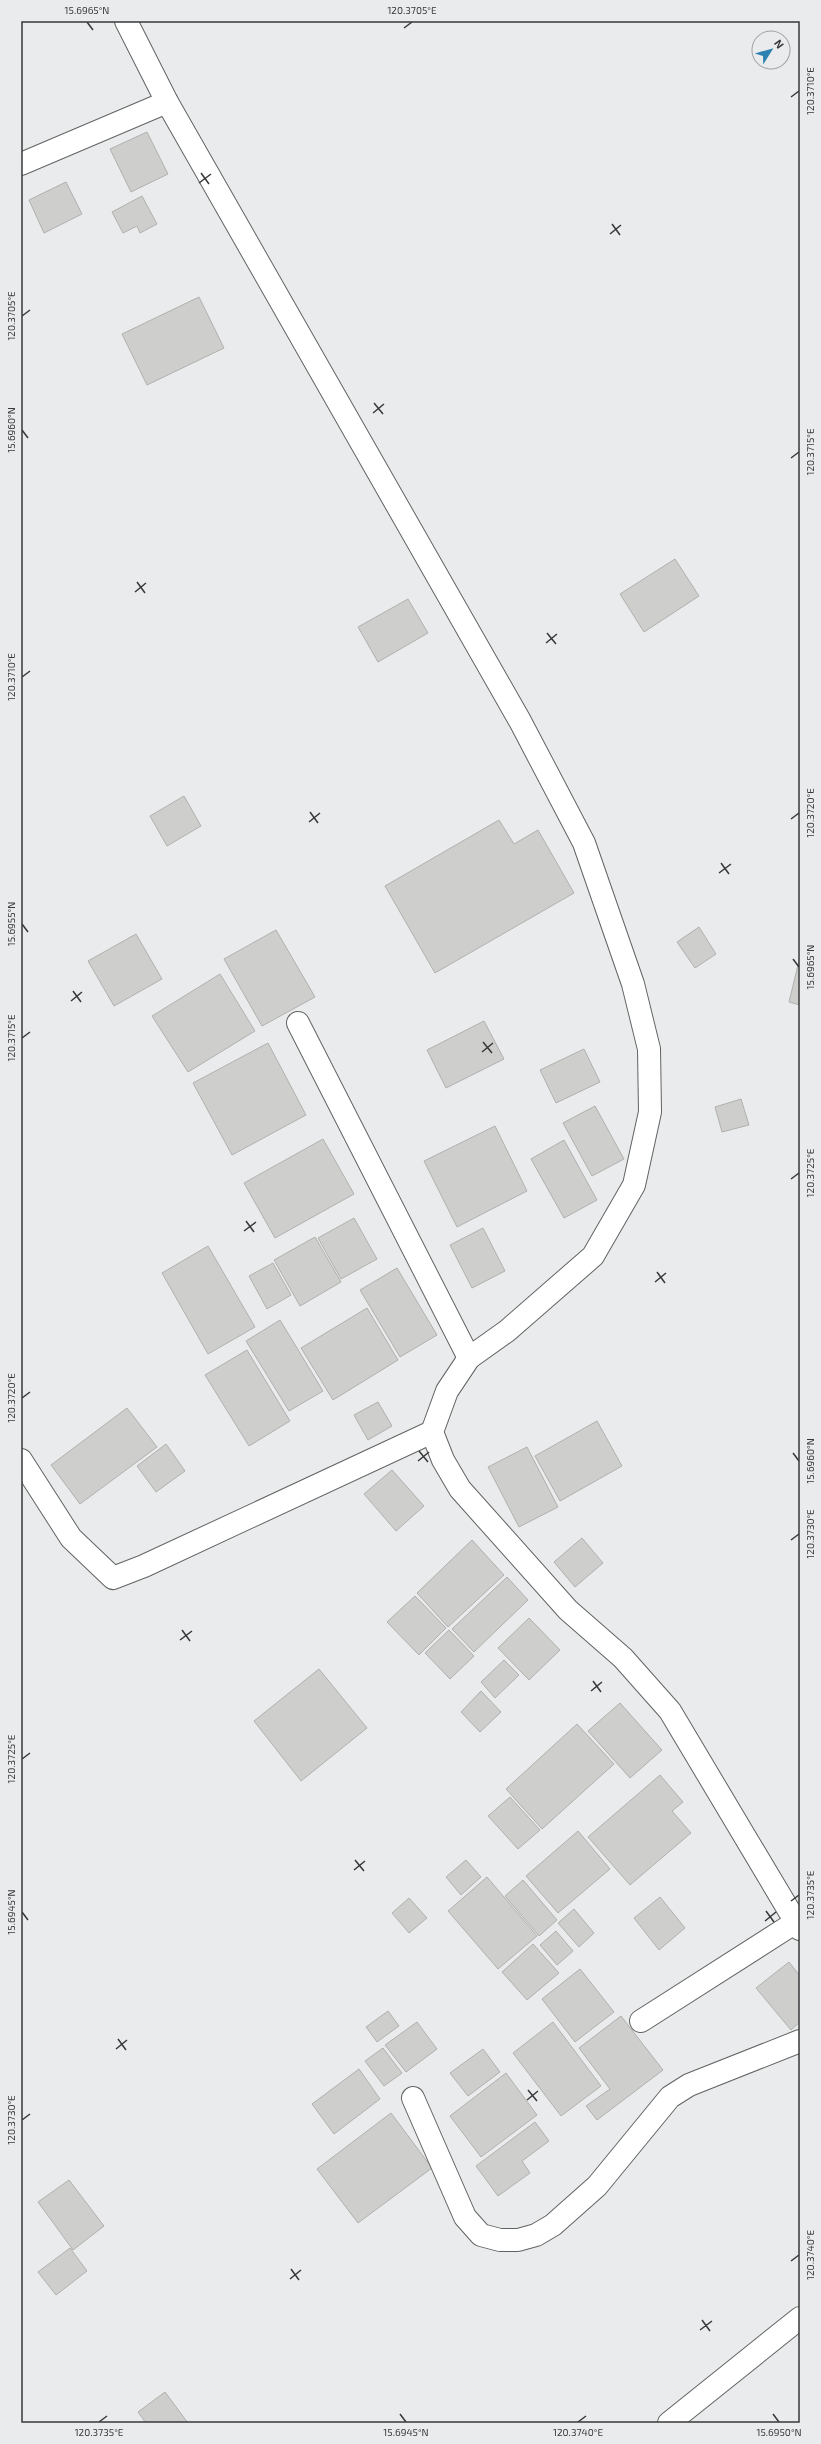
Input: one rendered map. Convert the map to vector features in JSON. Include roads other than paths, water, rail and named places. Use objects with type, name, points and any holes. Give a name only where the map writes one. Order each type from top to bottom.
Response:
[{"type":"street","points":[[126,21],[167,102],[520,721],[584,843],[633,984],[649,1049],[650,1112],[634,1185],[593,1256],[507,1331],[469,1358],[447,1391],[432,1432],[443,1460],[460,1489],[568,1610],[622,1658],[670,1711],[798,1926],[641,2021]]},
{"type":"street","points":[[21,164],[167,102]]},
{"type":"street","points":[[298,1023],[469,1358]]},
{"type":"street","points":[[21,1460],[71,1538],[113,1578],[144,1566],[432,1432]]},
{"type":"street","points":[[413,2098],[465,2217],[481,2234],[500,2240],[518,2240],[536,2235],[553,2225],[597,2186],[670,2097],[689,2085],[800,2041]]},
{"type":"street","points":[[669,2423],[800,2318]]}]
